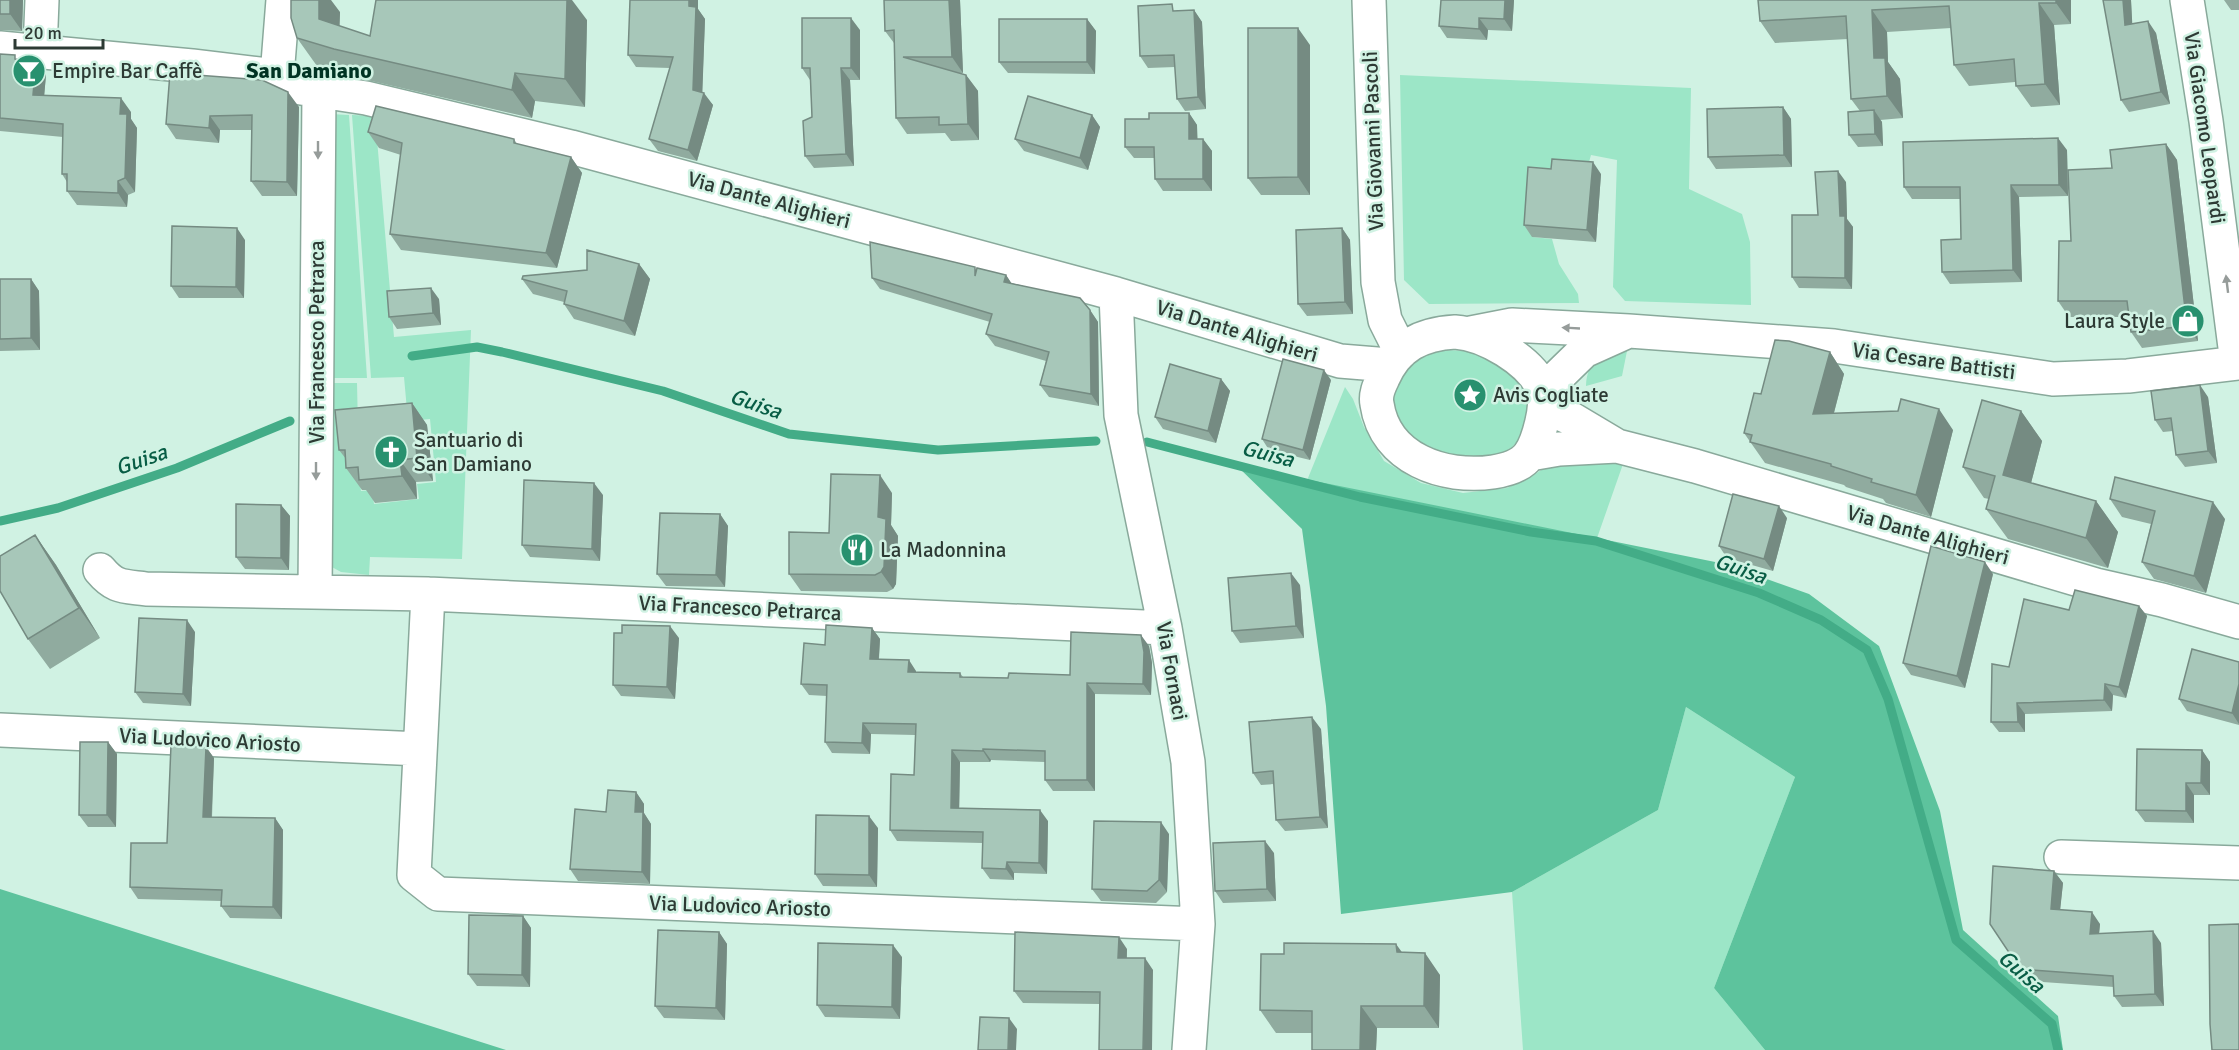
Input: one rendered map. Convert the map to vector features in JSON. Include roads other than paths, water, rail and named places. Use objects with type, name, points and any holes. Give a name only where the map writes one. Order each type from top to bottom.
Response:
[{"type":"street","points":[[40,51],[42,0]]},
{"type":"street","points":[[277,76],[282,0]]},
{"type":"street","name":"Via Giovanni Pascoli","points":[[1369,0],[1378,282],[1395,359]]},
{"type":"street","name":"Via Giacomo Leopardi","points":[[2187,0],[2206,121],[2238,363]]},
{"type":"street","name":"Via Dante Alighieri","points":[[0,48],[277,76],[301,88],[366,98],[572,147],[1116,294],[1340,362],[1395,359]]},
{"type":"street","name":"Via Francesco Petrarca","points":[[315,592],[319,92]]},
{"type":"street","points":[[1378,282],[1395,309],[1434,333]]},
{"type":"street","name":"Via Fornaci","points":[[1116,294],[1121,415],[1165,628],[1188,762],[1198,924],[1189,1050]]},
{"type":"street","name":"Via Cesare Battisti","points":[[1471,333],[1512,325],[1834,346],[2054,379],[2128,376],[2238,363]]},
{"type":"street","name":"Via Cesare Battisti","points":[[1545,399],[1584,351],[1629,331]]},
{"type":"street","points":[[1434,333],[1471,333],[1510,353],[1531,372],[1545,399],[1544,417],[1530,454],[1516,466],[1495,472],[1452,473],[1426,466],[1405,453],[1383,427],[1376,402],[1378,390],[1395,359],[1414,341],[1434,333]]},
{"type":"street","name":"Via Dante Alighieri","points":[[1340,362],[1376,402]]},
{"type":"street","name":"Via Dante Alighieri","points":[[1545,399],[1570,418],[1617,446],[1695,466],[2096,585],[2162,600],[2239,622]]},
{"type":"street","name":"Via Dante Alighieri","points":[[1530,454],[1559,449],[1617,446]]},
{"type":"street","name":"Via Francesco Petrarca","points":[[100,570],[110,582],[146,589],[428,594],[1165,628]]},
{"type":"street","name":"Via Ludovico Ariosto","points":[[428,594],[414,875],[438,894],[1198,924]]},
{"type":"street","name":"Via Ludovico Ariosto","points":[[0,730],[420,749]]},
{"type":"street","points":[[2061,858],[2239,862]]},
{"type":"waterway","name":"Guisa","points":[[412,356],[477,347],[502,352],[663,391],[789,434],[938,450],[1096,441]]},
{"type":"waterway","name":"Guisa","points":[[0,521],[58,508],[177,468],[290,421]]},
{"type":"waterway","name":"Guisa","points":[[1147,442],[1360,497],[1531,532],[1596,541],[1759,593],[1821,620],[1867,650],[1888,699],[1956,940],[2052,1024],[2058,1050]]},
{"type":"place","name":"Empire Bar Caffè","points":[[29,71]]},
{"type":"place","name":"Laura Style","points":[[2188,321]]},
{"type":"place","name":"Avis Cogliate","points":[[1470,395]]},
{"type":"place","name":"Santuario di San Damiano","points":[[391,452]]},
{"type":"place","name":"La Madonnina","points":[[857,550]]},
{"type":"district","name":"San Damiano","points":[[309,70]]}]
